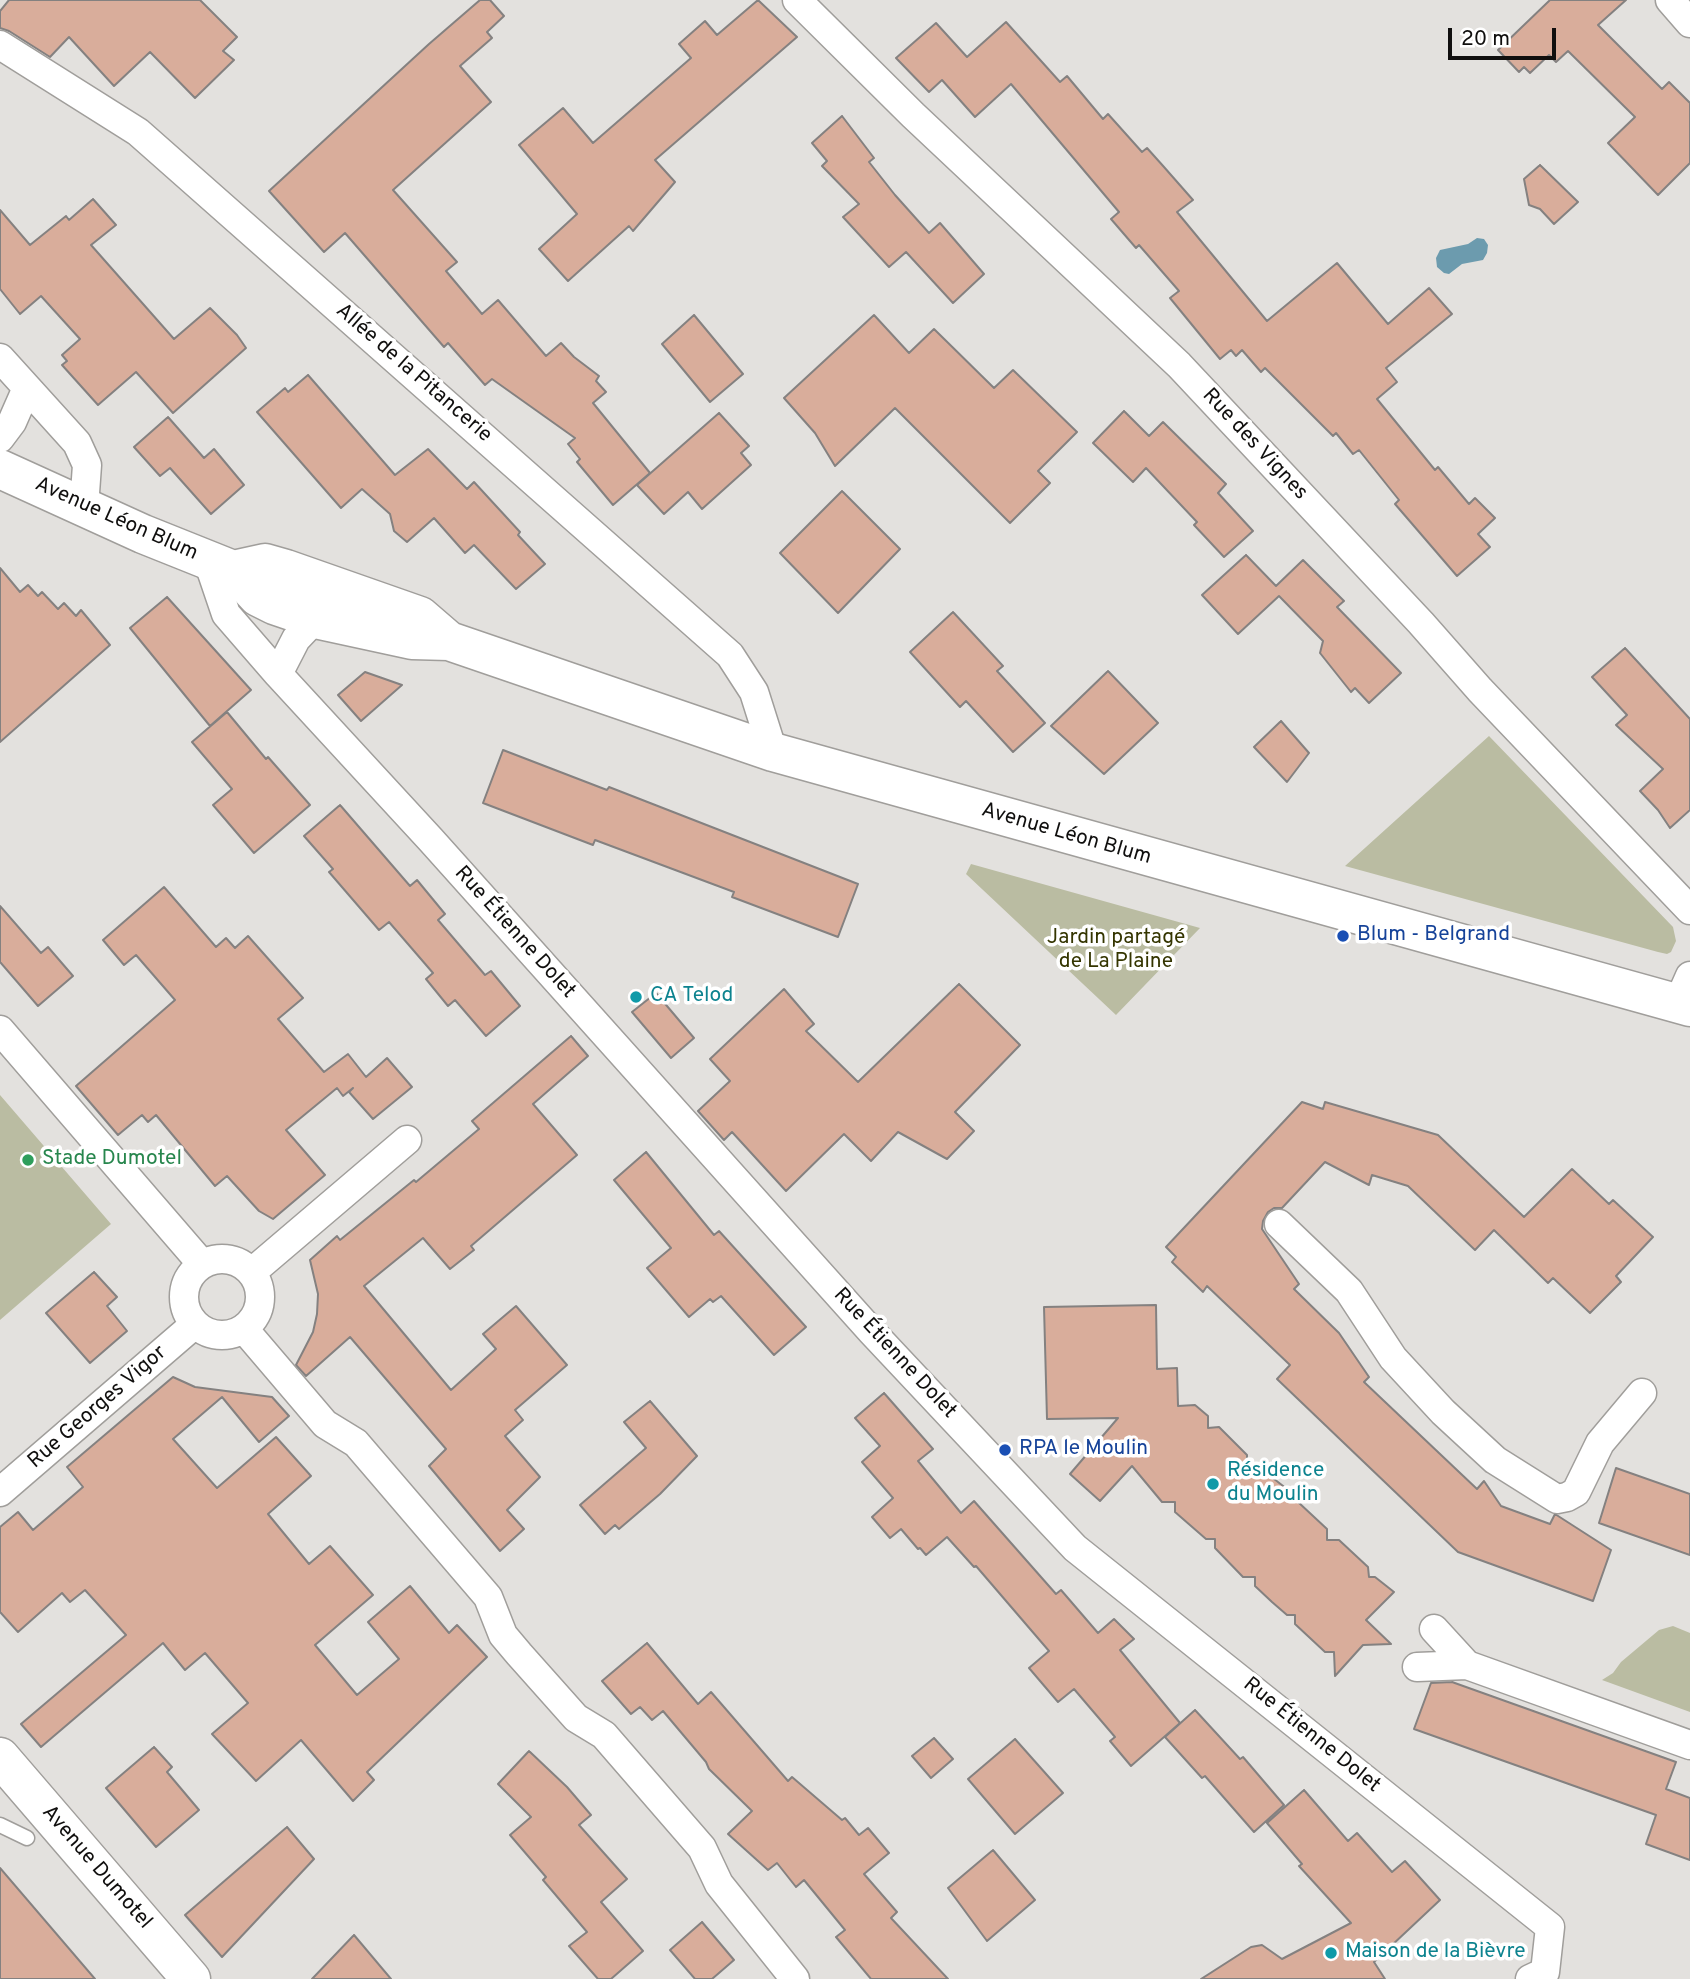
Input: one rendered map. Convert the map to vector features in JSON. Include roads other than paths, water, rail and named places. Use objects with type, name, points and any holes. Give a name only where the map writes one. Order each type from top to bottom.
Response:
[{"type":"main road","name":"Avenue Léon Blum","points":[[0,469],[220,566],[258,597],[315,619],[412,640],[449,641],[773,752],[1686,995]]},
{"type":"main road","name":"Avenue Léon Blum","points":[[220,566],[265,563],[286,569],[420,616],[449,641]]},
{"type":"main road","name":"Avenue Dumotel","points":[[0,1756],[191,1979]]},
{"type":"street","name":"Rue des Vignes","points":[[797,0],[913,115],[1179,365],[1421,622],[1480,690],[1690,910]]},
{"type":"street","points":[[1670,0],[1690,23]]},
{"type":"street","name":"Allée de la Pitancerie","points":[[0,45],[138,132],[730,655],[754,692],[773,752]]},
{"type":"street","points":[[0,358],[77,443],[87,465],[84,507]]},
{"type":"street","points":[[0,438],[12,422],[27,388]]},
{"type":"street","name":"Rue Étienne Dolet","points":[[220,566],[226,614],[872,1332],[1075,1548],[1550,1927],[1538,1975]]},
{"type":"street","points":[[278,674],[296,639],[315,619]]},
{"type":"street","points":[[0,1030],[202,1265]]},
{"type":"street","points":[[252,1272],[407,1140]]},
{"type":"street","points":[[1279,1224],[1349,1292],[1393,1358],[1443,1412],[1495,1460],[1557,1499],[1576,1492],[1600,1443],[1642,1393]]},
{"type":"street","points":[[223,1258],[234,1259],[252,1272],[261,1292],[260,1303],[252,1322],[243,1329],[224,1335],[214,1334],[195,1324],[185,1304],[184,1293],[193,1272],[212,1259],[223,1258]]},
{"type":"street","name":"Rue Georges Vigor","points":[[0,1492],[195,1324]]},
{"type":"street","points":[[243,1329],[325,1424],[356,1443],[488,1597],[503,1635],[519,1654],[576,1718],[604,1735],[693,1837],[702,1848],[719,1884],[795,1979]]},
{"type":"street","points":[[1434,1629],[1467,1665]]},
{"type":"street","points":[[1417,1667],[1467,1665],[1690,1745]]},
{"type":"lane","points":[[0,1825],[27,1838]]},
{"type":"water","points":[[1477,238],[1484,239],[1488,245],[1483,260],[1462,264],[1449,274],[1437,267],[1436,258],[1440,250],[1468,244]]},
{"type":"place","name":"Blum - Belgrand","points":[[1343,936]]},
{"type":"place","name":"CA Telod","points":[[636,997]]},
{"type":"place","name":"Stade Dumotel","points":[[28,1160]]},
{"type":"place","name":"RPA le Moulin","points":[[1005,1450]]},
{"type":"place","name":"Résidence du Moulin","points":[[1213,1484]]},
{"type":"place","name":"Maison de la Bièvre","points":[[1331,1953]]},
{"type":"park label","name":"Jardin partagé de La Plaine","points":[[1116,951]]}]
